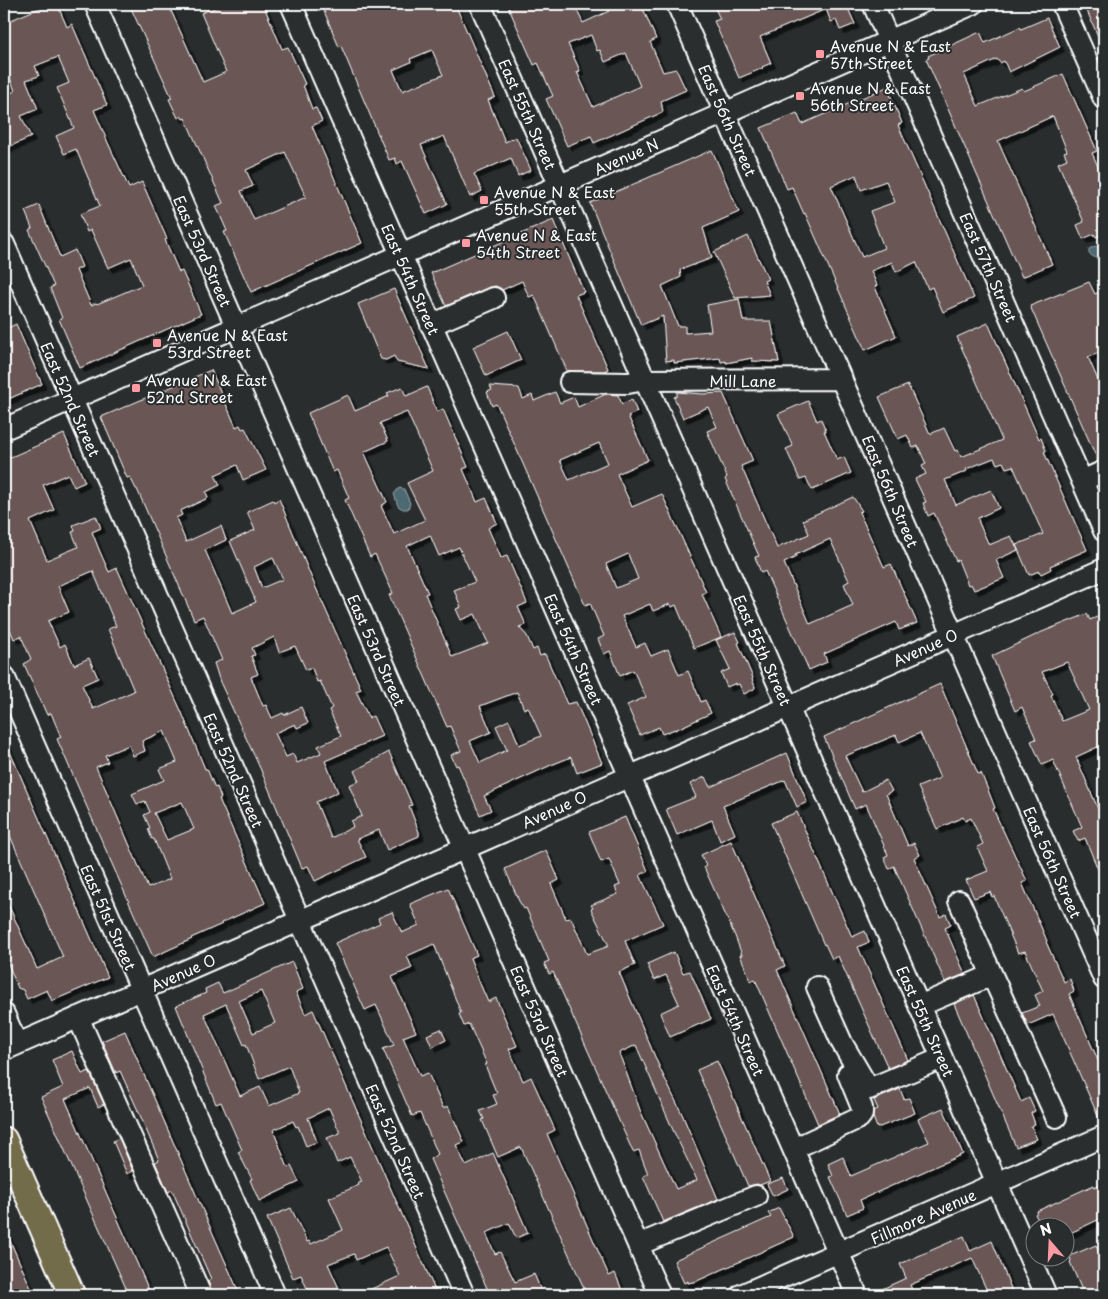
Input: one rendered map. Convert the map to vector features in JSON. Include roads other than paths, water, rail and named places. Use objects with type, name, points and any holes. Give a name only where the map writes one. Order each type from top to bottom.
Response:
[{"type":"main road","points":[[4,1140],[72,1295]]},
{"type":"street","name":"East 53rd Street","points":[[95,4],[660,1295]]},
{"type":"street","name":"East 54th Street","points":[[291,4],[857,1295]]},
{"type":"street","name":"East 55th Street","points":[[480,4],[1046,1295]]},
{"type":"street","name":"East 56th Street","points":[[677,4],[1104,979]]},
{"type":"street","name":"East 57th Street","points":[[873,4],[1104,531]]},
{"type":"street","name":"Avenue N","points":[[4,429],[973,4]]},
{"type":"street","points":[[1062,4],[1104,100]]},
{"type":"street","name":"East 52nd Street","points":[[4,244],[464,1295]]},
{"type":"street","points":[[431,325],[494,298]]},
{"type":"street","name":"Mill Lane","points":[[570,382],[628,383],[645,380],[842,379]]},
{"type":"street","points":[[1082,481],[1104,471]]},
{"type":"street","name":"Avenue O","points":[[10,1047],[1104,569]]},
{"type":"street","name":"East 51st Street","points":[[4,676],[275,1295]]},
{"type":"street","points":[[959,901],[1056,1117]]},
{"type":"street","points":[[919,1006],[992,975]]},
{"type":"street","points":[[817,987],[842,1043],[869,1089],[942,1058]]},
{"type":"street","points":[[4,1014],[10,1047]]},
{"type":"street","points":[[78,1018],[201,1295]]},
{"type":"street","points":[[793,1149],[859,1118],[862,1114],[862,1108],[844,1065],[842,1043]]},
{"type":"street","name":"Fillmore Avenue","points":[[741,1295],[1104,1136]]},
{"type":"street","points":[[638,1245],[756,1196]]},
{"type":"water","points":[[1096,246],[1104,251],[1103,260],[1099,260],[1089,254],[1089,249]]},
{"type":"water","points":[[399,488],[404,489],[410,503],[408,509],[398,506],[394,494]]},
{"type":"place","name":"Avenue N & East 57th Street","points":[[820,54]]},
{"type":"place","name":"Avenue N & East 56th Street","points":[[800,96]]},
{"type":"place","name":"Avenue N & East 55th Street","points":[[484,200]]},
{"type":"place","name":"Avenue N & East 54th Street","points":[[466,243]]},
{"type":"place","name":"Avenue N & East 53rd Street","points":[[157,343]]},
{"type":"place","name":"Avenue N & East 52nd Street","points":[[136,388]]}]
